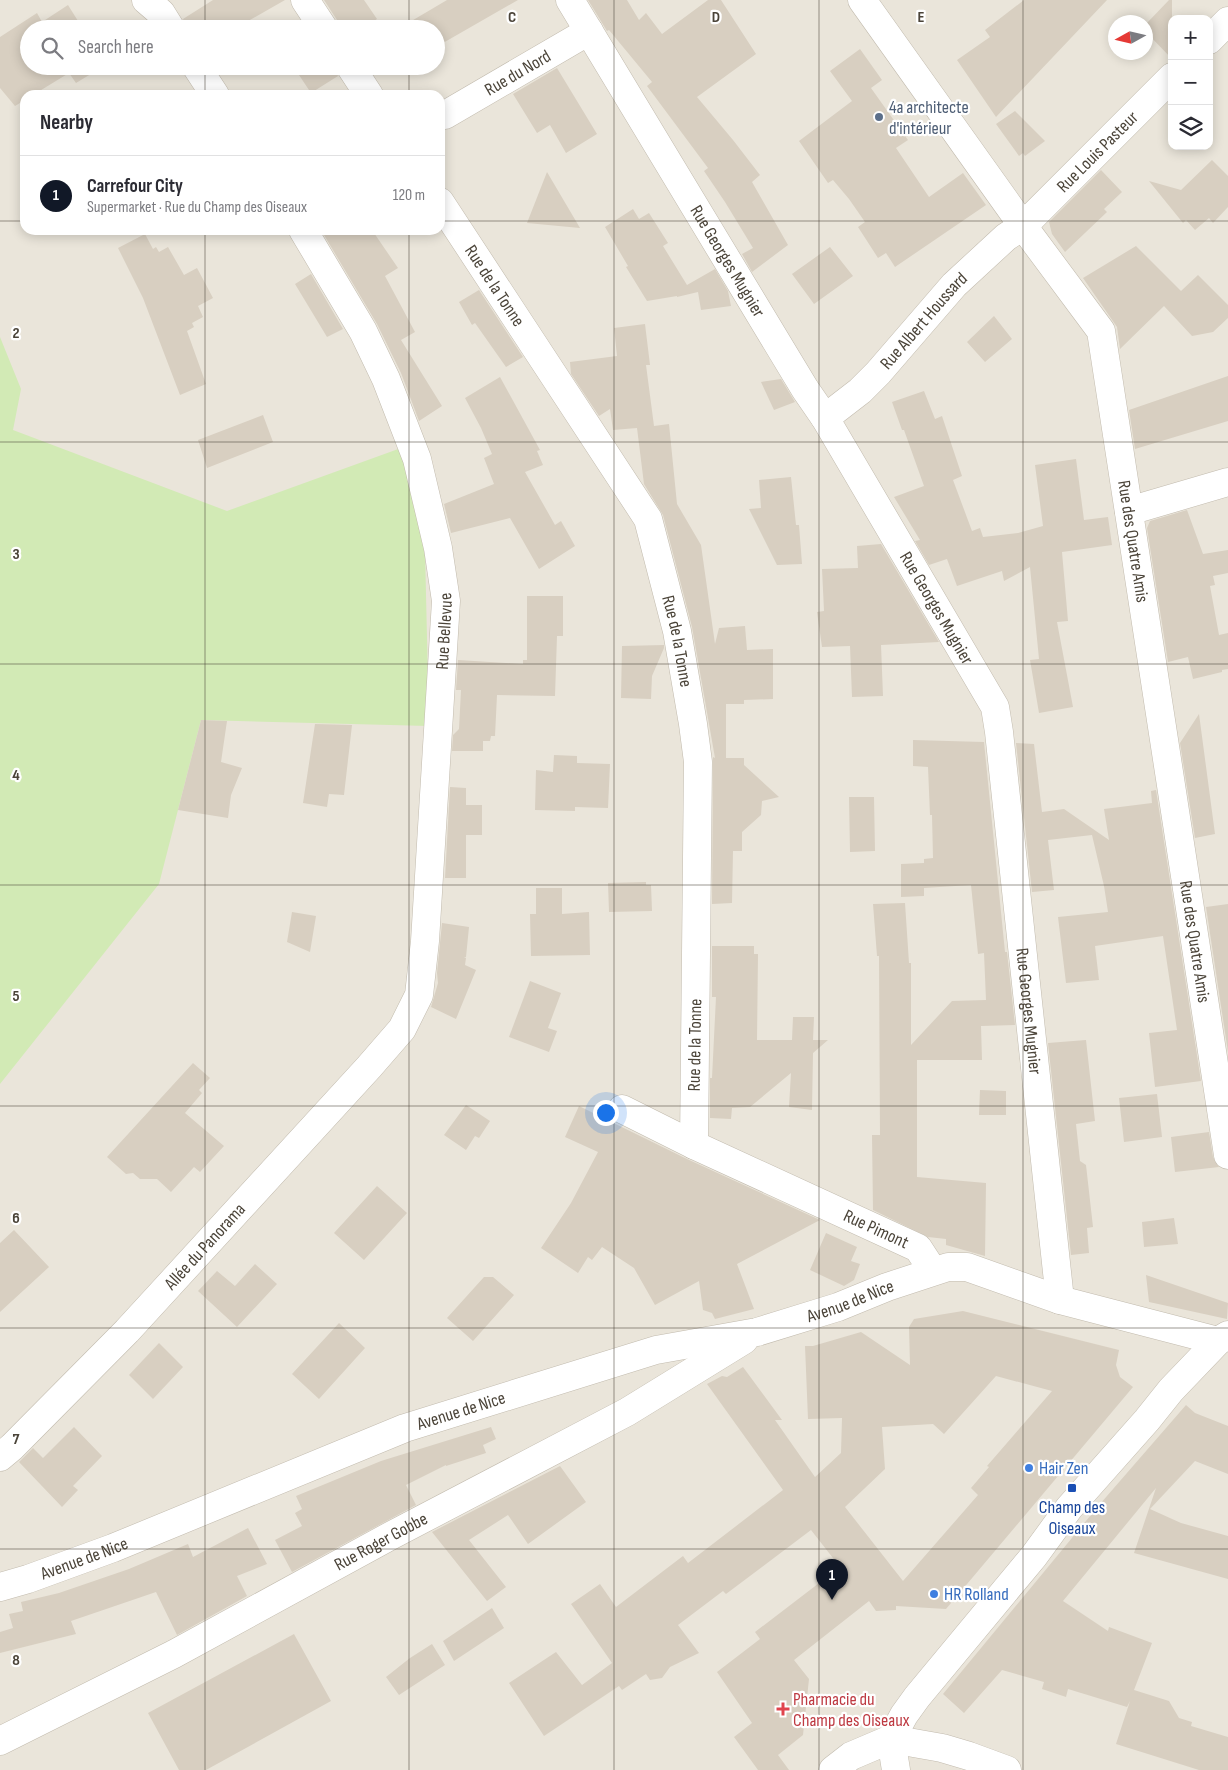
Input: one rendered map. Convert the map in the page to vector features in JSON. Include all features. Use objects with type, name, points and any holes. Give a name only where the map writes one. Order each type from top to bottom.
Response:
[{"type":"street","points":[[146,0],[161,13],[165,20]]},
{"type":"street","points":[[304,0],[318,20]]},
{"type":"street","name":"Rue Georges Mugnier","points":[[570,0],[804,389],[825,418],[994,707],[1000,732],[1060,1300]]},
{"type":"street","name":"Rue des Quatre Amis","points":[[862,0],[1023,226],[1101,331],[1228,1155]]},
{"type":"street","points":[[1213,36],[1228,22]]},
{"type":"street","name":"Rue du Nord","points":[[445,115],[588,31]]},
{"type":"street","points":[[202,75],[212,90]]},
{"type":"street","points":[[356,75],[366,90]]},
{"type":"street","name":"Rue Louis Pasteur","points":[[1023,226],[1168,81]]},
{"type":"street","name":"Rue de la Tonne","points":[[445,210],[648,518],[678,632],[698,762],[694,1145]]},
{"type":"street","name":"Rue Albert Houssard","points":[[825,418],[860,391],[954,286],[1006,237],[1023,226]]},
{"type":"street","name":"Rue Bellevue","points":[[305,235],[363,330],[386,379],[417,459],[438,548],[446,601],[444,659],[438,721],[424,950],[419,995],[402,1029]]},
{"type":"street","points":[[1129,511],[1228,482]]},
{"type":"street","name":"Allée du Panorama","points":[[0,1457],[126,1331],[402,1029]]},
{"type":"street","name":"Rue Pimont","points":[[622,1109],[694,1145],[918,1248],[932,1271]]},
{"type":"street","points":[[932,1271],[948,1267],[968,1267],[1060,1300],[1223,1338]]},
{"type":"street","name":"Avenue de Nice","points":[[0,1587],[28,1579],[113,1548],[405,1428],[656,1350],[757,1332],[838,1307],[932,1271]]},
{"type":"street","name":"Rue Roger Gobbe","points":[[0,1741],[174,1654],[392,1535],[627,1412],[757,1332]]},
{"type":"street","points":[[896,1770],[891,1739],[904,1715],[917,1697],[1034,1556],[1069,1508],[1171,1390],[1223,1338]]},
{"type":"street","points":[[833,1770],[852,1756],[891,1739],[942,1748],[1007,1770]]},
{"type":"shaded area","points":[[0,0],[1228,0],[1228,1770],[0,1770]]},
{"type":"green space","points":[[0,337],[21,389],[13,430],[227,511],[401,448],[425,550],[429,726],[201,720],[159,884],[0,1084]]},
{"type":"building","points":[[213,0],[285,0],[250,20],[183,19]]},
{"type":"building","points":[[324,0],[364,0],[377,19],[376,20],[337,20]]},
{"type":"building","points":[[447,0],[518,0],[445,42],[445,20],[413,20]]},
{"type":"building","points":[[588,0],[627,0],[639,20],[646,13],[662,34],[708,0],[721,0],[756,54],[697,97],[760,175],[752,182],[788,245],[752,272],[742,254],[753,248],[704,171],[708,168],[647,86],[652,82],[609,30],[607,31]]},
{"type":"building","points":[[1024,0],[1107,0],[996,117],[957,60],[990,37],[985,30]]},
{"type":"building","points":[[1169,0],[1172,0],[1172,15],[1168,15],[1168,55],[1153,39],[1153,17]]},
{"type":"building","points":[[68,5],[77,20],[45,20]]},
{"type":"building","points":[[37,13],[41,20],[26,20]]},
{"type":"building","points":[[20,24],[20,75],[66,75],[41,90],[20,90],[20,103],[15,106],[0,88],[0,37]]},
{"type":"building","points":[[860,49],[882,80],[871,88],[908,140],[896,148],[929,197],[963,173],[986,205],[895,267],[886,253],[878,258],[858,227],[865,222],[833,180],[828,183],[799,141],[852,101],[830,71]]},
{"type":"building","points":[[557,68],[597,134],[566,153],[550,125],[537,133],[513,94]]},
{"type":"building","points":[[70,75],[89,75],[76,83]]},
{"type":"building","points":[[299,75],[338,75],[316,90],[309,90]]},
{"type":"building","points":[[1015,111],[1045,141],[1025,156],[1023,153],[1019,156],[996,124]]},
{"type":"building","points":[[1212,160],[1228,176],[1228,207],[1213,223],[1209,218],[1195,230],[1186,220],[1183,223],[1149,181],[1181,190]]},
{"type":"building","points":[[1101,170],[1122,192],[1104,209],[1107,212],[1065,252],[1052,234],[1049,222]]},
{"type":"building","points":[[547,172],[580,228],[527,223]]},
{"type":"building","points":[[633,209],[639,219],[649,213],[668,243],[663,246],[687,285],[715,269],[728,291],[731,306],[701,310],[698,292],[647,301],[605,227]]},
{"type":"building","points":[[146,235],[153,249],[156,247],[159,252],[168,247],[184,275],[197,268],[213,298],[198,306],[203,317],[192,323],[194,327],[187,331],[206,384],[180,395],[143,298],[118,248]]},
{"type":"building","points":[[324,235],[375,235],[398,268],[385,276],[415,332],[401,340],[442,406],[419,421],[401,373],[377,324]]},
{"type":"building","points":[[1136,246],[1181,291],[1198,275],[1228,305],[1228,318],[1213,332],[1192,336],[1164,306],[1120,349],[1117,327],[1083,278]]},
{"type":"building","points":[[830,247],[853,276],[814,304],[792,274]]},
{"type":"building","points":[[311,274],[343,329],[327,337],[295,284]]},
{"type":"building","points":[[479,290],[523,357],[506,367],[475,323],[472,325],[459,302]]},
{"type":"building","points":[[994,316],[1012,339],[985,362],[967,342]]},
{"type":"building","points":[[645,324],[650,365],[646,365],[654,426],[669,424],[677,504],[701,545],[715,644],[719,628],[745,626],[747,650],[773,649],[773,699],[744,700],[744,704],[726,704],[726,758],[744,758],[744,765],[779,797],[762,801],[761,815],[742,832],[742,851],[733,851],[732,903],[712,904],[713,757],[715,758],[692,627],[663,515],[644,484],[637,428],[613,430],[610,409],[599,416],[571,374],[570,362],[617,356],[614,328]]},
{"type":"building","points":[[1228,376],[1228,421],[1135,449],[1129,410]]},
{"type":"building","points":[[500,377],[540,450],[537,451],[543,465],[525,472],[555,525],[561,521],[575,546],[539,569],[510,518],[451,533],[444,504],[494,484],[484,458],[492,454],[465,398]]},
{"type":"building","points":[[781,379],[795,402],[774,410],[761,382]]},
{"type":"building","points":[[924,391],[935,419],[942,416],[962,476],[953,480],[972,531],[980,528],[983,537],[1018,533],[1043,526],[1035,465],[1076,459],[1084,520],[1108,517],[1112,545],[1062,552],[1068,621],[1057,622],[1073,707],[1039,713],[1030,660],[1039,659],[1030,567],[1004,581],[1002,571],[957,586],[947,559],[929,565],[915,541],[920,540],[894,497],[924,486],[892,402]]},
{"type":"building","points":[[263,415],[273,442],[207,468],[198,440]]},
{"type":"building","points":[[791,477],[796,525],[799,525],[802,564],[777,565],[749,509],[761,508],[759,480]]},
{"type":"building","points":[[1187,510],[1203,554],[1228,550],[1228,573],[1213,576],[1215,585],[1210,586],[1219,635],[1228,633],[1228,669],[1193,679],[1188,657],[1168,662],[1147,528],[1150,521]]},
{"type":"building","points":[[881,544],[939,642],[881,645],[883,696],[852,697],[850,646],[822,647],[817,612],[824,611],[822,569],[858,568],[857,546]]},
{"type":"building","points":[[527,596],[563,596],[563,636],[557,636],[555,696],[497,695],[495,736],[491,736],[490,741],[483,741],[483,751],[452,751],[453,735],[459,729],[461,690],[456,690],[458,660],[523,664],[523,660],[527,660]]},
{"type":"building","points":[[664,645],[652,676],[651,699],[621,698],[622,646]]},
{"type":"building","points":[[1199,714],[1215,834],[1195,838],[1180,743]]},
{"type":"building","points":[[201,720],[227,721],[221,762],[242,768],[231,795],[228,818],[178,810]]},
{"type":"building","points":[[315,724],[352,725],[344,795],[329,794],[327,807],[303,803]]},
{"type":"building","points":[[913,740],[984,742],[1005,952],[1007,952],[1015,1025],[981,1026],[982,1060],[917,1060],[917,1177],[986,1183],[985,1256],[946,1245],[946,1239],[928,1237],[873,1210],[872,1135],[880,1135],[879,956],[877,956],[873,904],[905,903],[909,963],[911,963],[911,1045],[952,1001],[986,1000],[984,953],[978,954],[971,885],[924,888],[924,896],[901,897],[901,864],[924,863],[924,859],[933,858],[928,767],[913,766]]},
{"type":"building","points":[[1016,743],[1034,744],[1042,812],[1064,809],[1109,840],[1104,809],[1152,803],[1151,791],[1156,790],[1201,1081],[1155,1087],[1149,1033],[1177,1030],[1163,936],[1095,946],[1099,980],[1066,983],[1058,917],[1108,912],[1104,886],[1092,835],[1048,840],[1054,890],[1032,892]]},
{"type":"building","points":[[554,755],[577,756],[577,763],[610,764],[608,808],[575,807],[575,811],[535,810],[536,770],[553,772]]},
{"type":"building","points":[[450,787],[466,788],[466,805],[482,805],[482,835],[466,835],[466,878],[445,878]]},
{"type":"building","points":[[849,797],[874,797],[875,851],[850,852]]},
{"type":"building","points":[[646,882],[646,885],[651,885],[652,911],[609,912],[608,883]]},
{"type":"building","points":[[536,888],[562,888],[562,914],[589,912],[590,955],[531,956],[530,914],[536,914]]},
{"type":"building","points":[[1228,904],[1228,1052],[1206,907]]},
{"type":"building","points":[[292,912],[316,916],[310,952],[287,942]]},
{"type":"building","points":[[442,923],[469,927],[466,957],[464,957],[466,958],[465,965],[476,970],[456,1019],[431,1007],[438,983],[437,973]]},
{"type":"building","points":[[712,946],[754,946],[754,954],[758,954],[757,1040],[792,1040],[793,1017],[814,1017],[813,1040],[828,1040],[813,1053],[812,1110],[789,1107],[791,1073],[750,1107],[732,1108],[731,1119],[710,1118],[710,1078],[712,1078],[716,997],[712,997]]},
{"type":"building","points":[[530,981],[561,993],[548,1028],[557,1031],[549,1052],[509,1037]]},
{"type":"building","points":[[1086,1040],[1095,1121],[1076,1124],[1080,1161],[1086,1165],[1093,1227],[1087,1228],[1089,1253],[1071,1255],[1048,1043]]},
{"type":"building","points":[[193,1063],[210,1078],[199,1090],[202,1093],[185,1113],[224,1146],[200,1172],[194,1167],[171,1192],[157,1179],[140,1179],[133,1173],[126,1174],[107,1157]]},
{"type":"building","points":[[980,1090],[1006,1091],[1006,1115],[979,1115]]},
{"type":"building","points":[[1157,1094],[1162,1137],[1124,1142],[1119,1098]]},
{"type":"building","points":[[466,1105],[490,1121],[479,1138],[475,1136],[466,1150],[444,1135]]},
{"type":"building","points":[[579,1106],[687,1159],[820,1220],[737,1264],[754,1309],[715,1319],[712,1313],[703,1310],[699,1281],[655,1305],[634,1268],[602,1247],[592,1260],[588,1257],[578,1273],[541,1248],[571,1203],[598,1152],[565,1137]]},
{"type":"building","points":[[1209,1132],[1213,1157],[1219,1167],[1175,1172],[1171,1137]]},
{"type":"building","points":[[377,1186],[407,1213],[364,1260],[334,1233]]},
{"type":"building","points":[[1174,1218],[1178,1244],[1144,1247],[1142,1222]]},
{"type":"building","points":[[14,1230],[49,1267],[0,1312],[0,1243]]},
{"type":"building","points":[[826,1233],[857,1247],[851,1261],[860,1264],[854,1280],[844,1286],[810,1270]]},
{"type":"building","points":[[255,1264],[277,1284],[237,1327],[198,1291],[217,1271],[235,1286]]},
{"type":"building","points":[[1146,1275],[1228,1303],[1227,1319],[1149,1302]]},
{"type":"building","points":[[484,1277],[493,1277],[514,1295],[473,1341],[447,1318]]},
{"type":"building","points":[[963,1311],[1119,1350],[1116,1365],[1120,1377],[1133,1387],[946,1609],[896,1606],[896,1610],[876,1611],[869,1601],[794,1660],[809,1679],[803,1735],[778,1755],[789,1770],[758,1770],[734,1737],[752,1723],[717,1672],[760,1639],[755,1632],[840,1567],[811,1530],[726,1594],[723,1591],[678,1625],[699,1653],[670,1667],[662,1678],[650,1680],[646,1674],[622,1690],[619,1686],[544,1736],[509,1683],[556,1652],[582,1685],[612,1663],[571,1604],[600,1584],[616,1607],[683,1556],[688,1563],[783,1490],[707,1384],[722,1376],[727,1377],[743,1367],[782,1420],[775,1420],[815,1477],[841,1453],[842,1418],[808,1419],[805,1346],[813,1346],[861,1332],[910,1365],[909,1327],[914,1319]],"holes":[[[996,1376],[1052,1391],[987,1466],[989,1467],[971,1488],[978,1495],[903,1581],[845,1507],[885,1469],[882,1427],[933,1424],[944,1434]]]},
{"type":"building","points":[[339,1323],[365,1348],[319,1399],[292,1374]]},
{"type":"building","points":[[159,1343],[183,1367],[153,1399],[129,1375]]},
{"type":"building","points":[[1186,1405],[1195,1413],[1228,1426],[1228,1474],[1195,1461],[1150,1509],[1181,1523],[1228,1536],[1228,1579],[1134,1553],[1156,1488],[1063,1601],[1108,1631],[1109,1627],[1152,1643],[1134,1690],[1169,1701],[1179,1718],[1192,1722],[1191,1726],[1228,1737],[1228,1770],[1199,1770],[1116,1744],[1130,1701],[1127,1707],[1068,1689],[1066,1697],[1042,1689],[1044,1682],[1002,1670],[964,1713],[943,1694],[1100,1504]]},
{"type":"building","points":[[74,1427],[102,1456],[73,1486],[78,1490],[62,1507],[19,1462],[33,1448],[43,1458]]},
{"type":"building","points":[[491,1427],[496,1439],[483,1445],[486,1453],[446,1465],[406,1485],[416,1505],[292,1572],[275,1540],[302,1526],[295,1513],[302,1509],[296,1496],[381,1461]]},
{"type":"building","points":[[560,1466],[586,1502],[528,1544],[508,1515],[469,1540],[506,1587],[487,1601],[432,1532]]},
{"type":"building","points":[[248,1528],[267,1564],[237,1576],[247,1596],[177,1635],[156,1592],[71,1621],[76,1634],[0,1653],[0,1632],[13,1628],[9,1614],[23,1611],[21,1602],[59,1593],[129,1569],[188,1544],[193,1557]]},
{"type":"building","points":[[492,1608],[504,1628],[454,1661],[443,1641]]},
{"type":"building","points":[[294,1634],[331,1701],[206,1770],[179,1770],[148,1713]]},
{"type":"building","points":[[432,1644],[445,1665],[399,1695],[386,1677]]},
{"type":"place","name":"4a architecte d'intérieur","points":[[879,117]]},
{"type":"place","name":"Hair Zen","points":[[1029,1468]]},
{"type":"place","name":"Champ des Oiseaux","points":[[1072,1488]]},
{"type":"place","name":"HR Rolland","points":[[934,1594]]},
{"type":"place","name":"Carrefour City","points":[[832,1600]]},
{"type":"place","name":"Pharmacie du Champ des Oiseaux","points":[[783,1709]]}]
